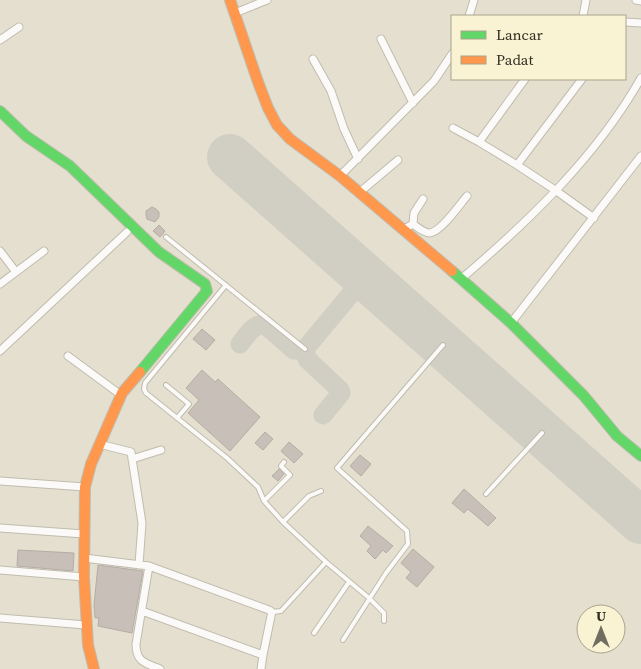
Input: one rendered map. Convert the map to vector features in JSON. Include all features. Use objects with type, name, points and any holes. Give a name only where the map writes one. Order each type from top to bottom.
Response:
[{"type":"main road","points":[[230,0],[258,82],[277,125],[290,139],[408,226],[461,279],[511,323],[584,396],[617,436],[641,456]]},
{"type":"main road","points":[[0,111],[26,136],[70,166],[159,252],[205,284],[207,291],[179,335],[132,380],[121,395],[91,464],[85,487],[84,577],[88,645],[94,669]]},
{"type":"main road","points":[[0,122],[22,143],[66,173],[155,258],[207,291]]},
{"type":"street","points":[[235,13],[267,0]]},
{"type":"street","points":[[469,15],[474,0]]},
{"type":"street","points":[[583,15],[586,0]]},
{"type":"street","points":[[636,0],[641,1]]},
{"type":"street","points":[[626,22],[641,23]]},
{"type":"street","points":[[0,40],[19,27]]},
{"type":"street","points":[[381,39],[412,103]]},
{"type":"street","points":[[340,176],[434,81],[451,56]]},
{"type":"street","points":[[313,59],[331,91],[344,130],[358,158]]},
{"type":"street","points":[[461,279],[528,218],[589,153],[632,94],[641,78]]},
{"type":"street","points":[[479,142],[525,80]]},
{"type":"street","points":[[517,165],[581,80]]},
{"type":"street","points":[[453,128],[517,165],[594,218]]},
{"type":"street","points":[[511,323],[641,156]]},
{"type":"street","points":[[360,192],[398,160]]},
{"type":"street","points":[[423,199],[408,226],[430,233],[438,230],[467,196]]},
{"type":"street","points":[[0,351],[128,232]]},
{"type":"street","points":[[0,251],[16,272]]},
{"type":"street","points":[[0,284],[44,251]]},
{"type":"street","points":[[68,356],[121,395]]},
{"type":"street","points":[[99,444],[128,451],[132,458],[142,523],[139,565]]},
{"type":"street","points":[[132,458],[160,450]]},
{"type":"street","points":[[0,481],[85,487]]},
{"type":"street","points":[[0,528],[84,534]]},
{"type":"street","points":[[84,558],[149,566],[272,612],[261,669]]},
{"type":"street","points":[[149,566],[136,654],[141,660],[160,669]]},
{"type":"street","points":[[0,570],[84,577]]},
{"type":"street","points":[[142,611],[263,655]]},
{"type":"street","points":[[0,618],[86,625]]},
{"type":"lane","points":[[166,237],[305,349]]},
{"type":"lane","points":[[226,284],[179,335],[145,383],[146,393],[227,458],[258,487],[262,492],[264,501],[283,522],[369,598],[384,613],[384,621]]},
{"type":"lane","points":[[343,640],[369,598],[408,544],[407,531],[337,468],[443,345]]},
{"type":"lane","points":[[166,385],[189,404],[177,418]]},
{"type":"lane","points":[[486,494],[542,433]]},
{"type":"lane","points":[[264,501],[290,475],[281,466],[284,462]]},
{"type":"lane","points":[[283,522],[309,496],[321,491]]},
{"type":"lane","points":[[272,612],[280,611],[326,562]]},
{"type":"lane","points":[[314,633],[349,582]]},
{"type":"building","points":[[152,207],[159,212],[159,217],[155,222],[147,219],[146,215],[146,211]]},
{"type":"building","points":[[159,225],[165,231],[160,237],[153,231]]},
{"type":"building","points":[[202,329],[215,340],[206,350],[193,339]]},
{"type":"building","points":[[202,370],[215,382],[218,379],[260,417],[230,451],[188,413],[199,400],[186,388]]},
{"type":"building","points":[[265,432],[273,439],[263,450],[255,443]]},
{"type":"building","points":[[289,442],[303,454],[294,463],[281,451]]},
{"type":"building","points":[[360,455],[371,464],[361,476],[350,466]]},
{"type":"building","points":[[279,469],[284,474],[278,481],[272,476]]},
{"type":"building","points":[[464,489],[496,518],[488,526],[468,509],[464,513],[452,503]]},
{"type":"building","points":[[368,526],[393,546],[386,553],[383,550],[375,559],[367,551],[371,546],[360,536]]},
{"type":"building","points":[[413,549],[434,567],[417,587],[406,578],[411,572],[401,563]]},
{"type":"building","points":[[18,550],[74,553],[73,571],[17,566]]},
{"type":"building","points":[[98,565],[143,571],[132,633],[98,626],[99,618],[95,618],[94,605]]},
{"type":"taxiway","points":[[240,344],[253,328],[264,324],[294,350],[305,349],[355,289],[356,277],[354,267]]},
{"type":"taxiway","points":[[355,289],[377,287]]},
{"type":"taxiway","points":[[305,349],[307,359],[341,393],[323,415]]},
{"type":"runway","points":[[230,157],[641,521]]},
{"type":"traffic: fast","points":[[0,111],[26,136],[70,166],[159,252],[205,284],[207,291]]},
{"type":"traffic: fast","points":[[452,271],[511,323],[584,396],[617,436],[641,456]]},
{"type":"traffic: fast","points":[[140,372],[207,291]]},
{"type":"traffic: slow","points":[[230,0],[258,82],[277,125],[290,139],[340,176],[452,271]]},
{"type":"traffic: slow","points":[[94,669],[88,645],[84,577],[85,487],[91,464],[122,393],[140,372]]}]
